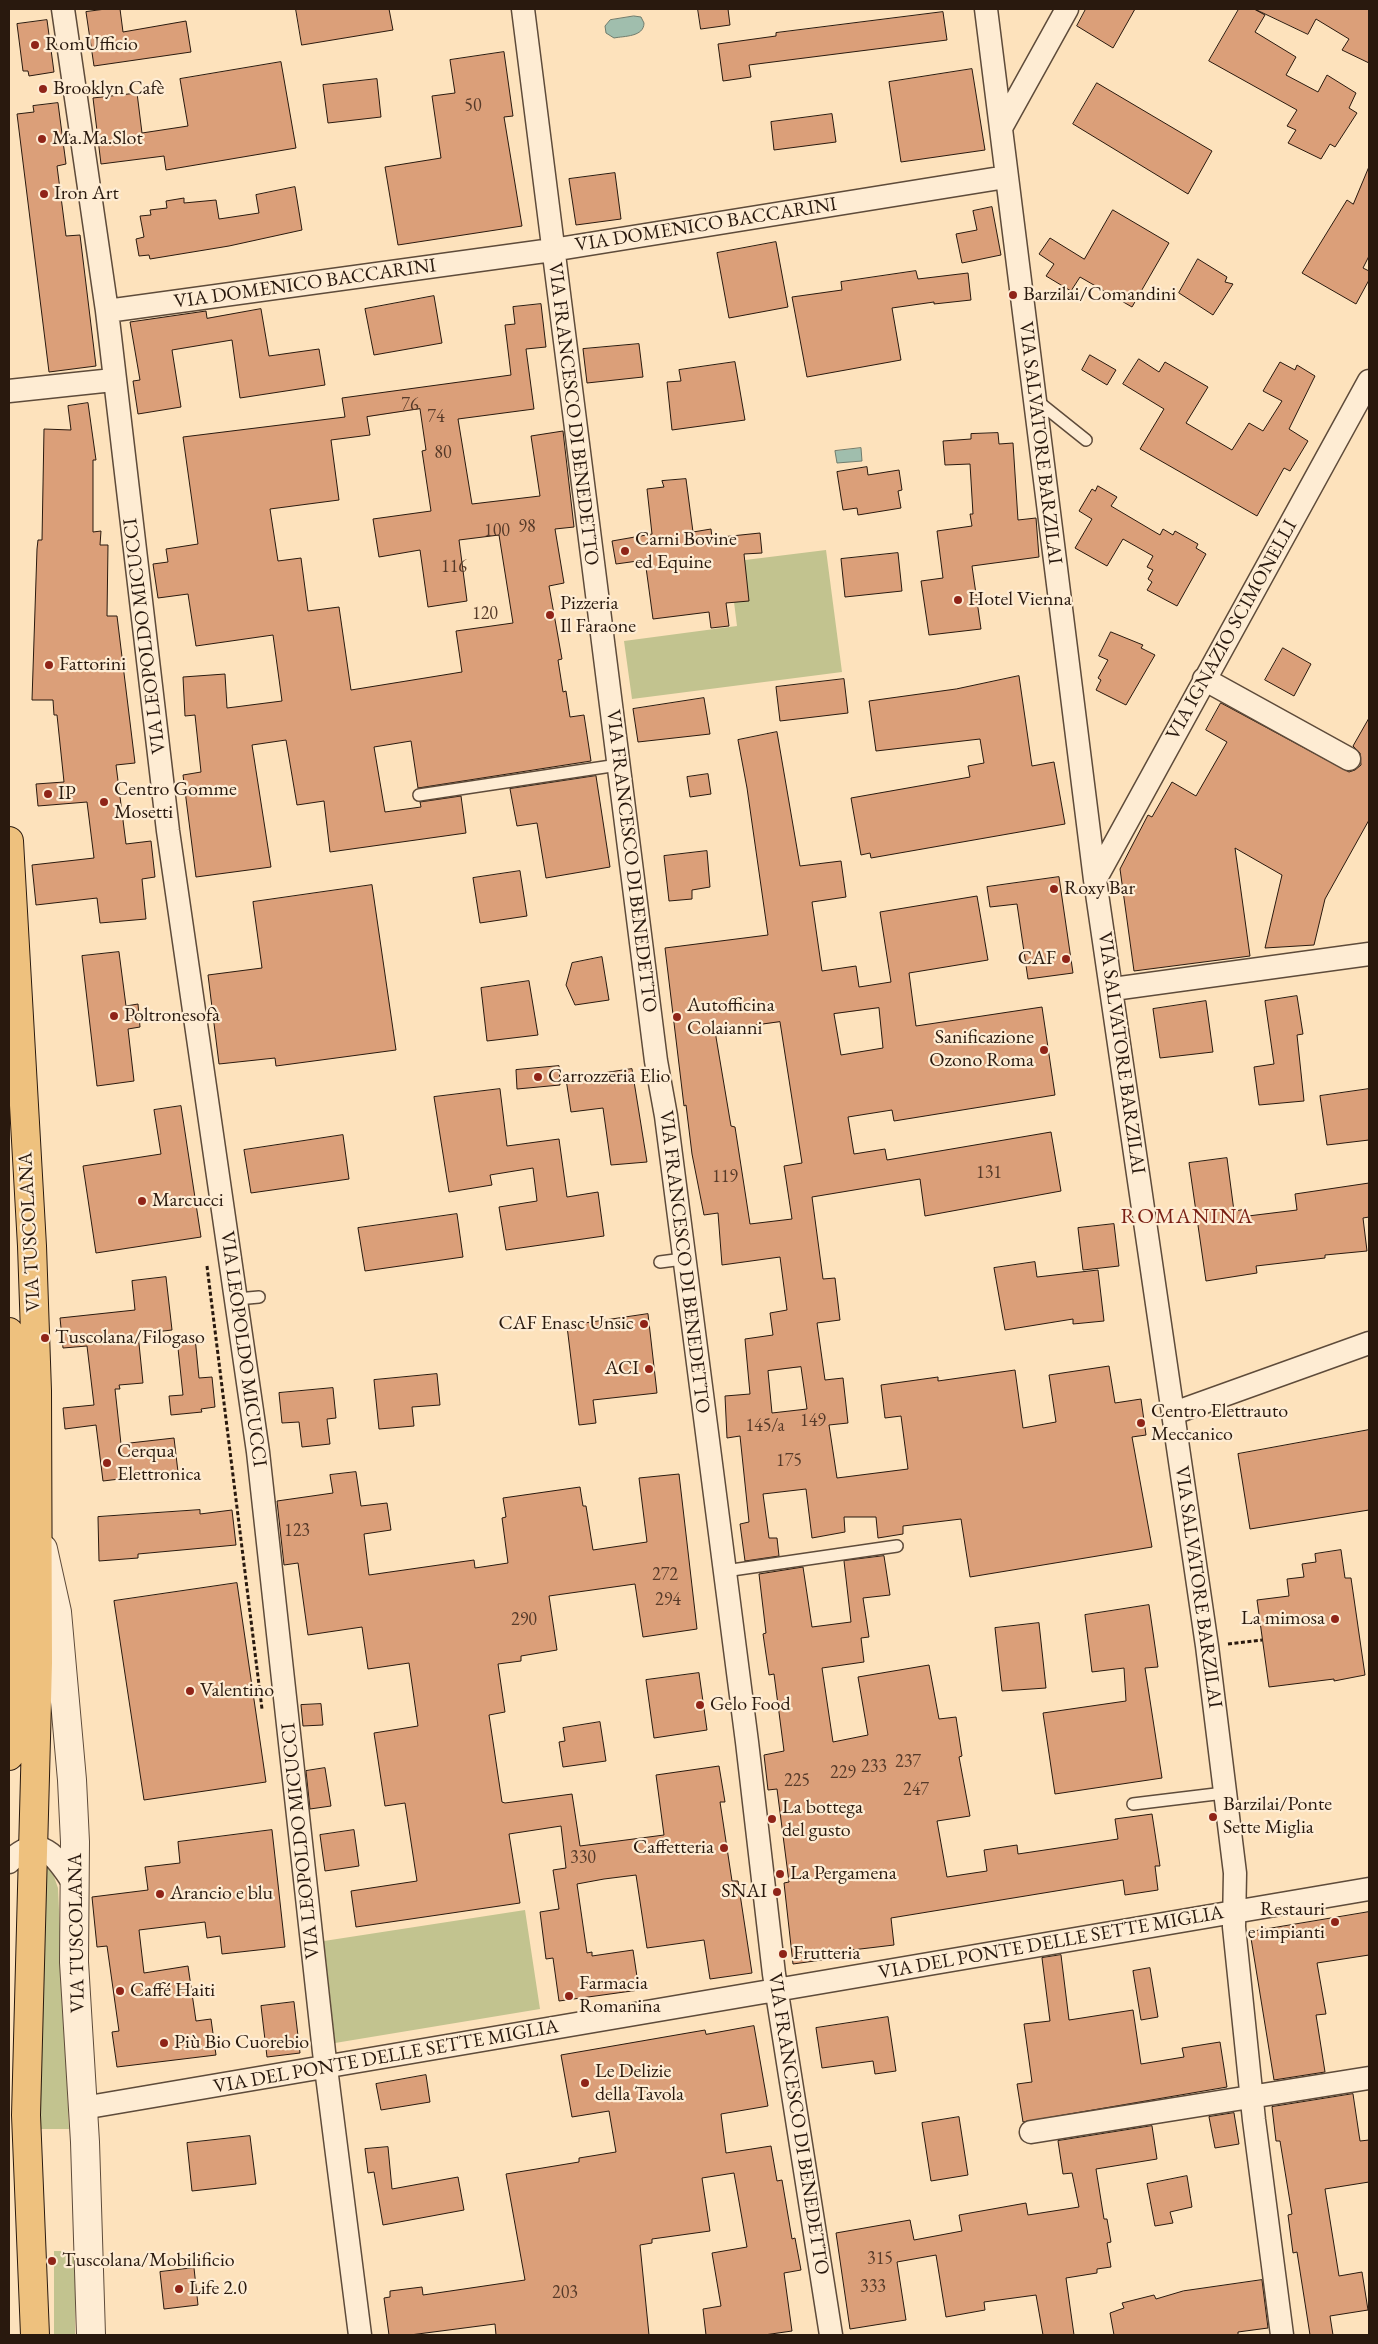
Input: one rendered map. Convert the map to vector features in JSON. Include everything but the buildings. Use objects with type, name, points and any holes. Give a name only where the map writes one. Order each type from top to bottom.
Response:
[{"type":"main road","name":"VIA TUSCOLANA","points":[[9,841],[32,1246],[37,1391],[39,1532],[26,2115],[35,2335]]},
{"type":"main road","name":"VIA TUSCOLANA","points":[[9,1332],[9,1756]]},
{"type":"street","name":"VIA LEOPOLDO MICUCCI","points":[[63,9],[107,311],[113,380],[168,831],[258,1452],[327,2068],[360,2335]]},
{"type":"street","name":"VIA FRANCESCO DI BENEDETTO","points":[[523,9],[618,765],[725,1571],[777,1990],[831,2335]]},
{"type":"street","name":"VIA SALVATORE BARZILAI","points":[[986,9],[1095,880],[1113,990],[1207,1646],[1235,1873],[1234,1911],[1252,2096],[1282,2335]]},
{"type":"street","points":[[1001,128],[1067,9]]},
{"type":"street","name":"VIA DOMENICO BACCARINI","points":[[107,311],[552,250],[1006,177]]},
{"type":"street","points":[[9,391],[113,380]]},
{"type":"street","name":"VIA IGNAZIO SCIMONELLI","points":[[1095,880],[1204,679],[1368,388]]},
{"type":"street","points":[[1204,679],[1349,759]]},
{"type":"street","points":[[1113,990],[1369,954]]},
{"type":"street","points":[[1174,1413],[1369,1343]]},
{"type":"street","name":"VIA TUSCOLANA","points":[[39,1532],[58,1623],[72,1780],[74,1962],[83,2108],[90,2335]]},
{"type":"street","points":[[9,1862],[21,1852],[33,1848],[42,1849],[53,1855],[74,1884]]},
{"type":"street","name":"VIA DEL PONTE DELLE SETTE MIGLIA","points":[[83,2108],[327,2068],[1369,1889]]},
{"type":"street","points":[[1030,2132],[1369,2078]]},
{"type":"lane","points":[[1035,399],[1086,440]]},
{"type":"lane","points":[[419,795],[618,765]]},
{"type":"lane","points":[[660,1262],[683,1259]]},
{"type":"lane","points":[[237,1299],[259,1297]]},
{"type":"lane","points":[[725,1571],[897,1546]]},
{"type":"lane","points":[[1133,1804],[1224,1793]]},
{"type":"path","points":[[1221,1644],[1262,1640]]},
{"type":"green space","points":[[826,550],[842,672],[632,699],[624,641],[737,626],[729,562]],"holes":[[[746,575],[749,601],[734,576]]]},
{"type":"green space","points":[[43,1863],[51,1868],[58,1888],[69,2129],[40,2129]]},
{"type":"green space","points":[[525,1910],[540,2009],[335,2043],[324,1941]]},
{"type":"green space","points":[[54,2251],[75,2251],[75,2335],[54,2335]]},
{"type":"shaded area","points":[[634,16],[641,17],[644,23],[641,31],[628,36],[614,38],[606,33],[605,26],[610,20]]},
{"type":"shaded area","points":[[861,448],[862,461],[837,463],[835,451]]},
{"type":"place","name":"RomUfficio","points":[[35,45]]},
{"type":"place","name":"Brooklyn Cafè","points":[[43,89]]},
{"type":"place","name":"Ma.Ma.Slot","points":[[42,139]]},
{"type":"place","name":"Iron Art","points":[[44,194]]},
{"type":"place","name":"Barzilai/Comandini","points":[[1013,295]]},
{"type":"place","name":"Carni Bovine ed Equine","points":[[625,551]]},
{"type":"place","name":"Hotel Vienna","points":[[958,600]]},
{"type":"place","name":"Pizzeria Il Faraone","points":[[550,615]]},
{"type":"place","name":"Fattorini","points":[[49,665]]},
{"type":"place","name":"IP","points":[[48,794]]},
{"type":"place","name":"Centro Gomme Mosetti","points":[[104,802]]},
{"type":"place","name":"Roxy Bar","points":[[1054,889]]},
{"type":"place","name":"CAF","points":[[1066,959]]},
{"type":"place","name":"Poltronesofà","points":[[114,1016]]},
{"type":"place","name":"Autofficina Colaianni","points":[[677,1017]]},
{"type":"place","name":"Sanificazione Ozono Roma","points":[[1044,1050]]},
{"type":"place","name":"Carrozzeria Elio","points":[[538,1077]]},
{"type":"place","name":"Marcucci","points":[[142,1201]]},
{"type":"place","name":"CAF Enasc Unsic","points":[[644,1324]]},
{"type":"place","name":"Tuscolana/Filogaso","points":[[45,1338]]},
{"type":"place","name":"ACI","points":[[649,1369]]},
{"type":"place","name":"Centro Elettrauto Meccanico","points":[[1141,1423]]},
{"type":"place","name":"Cerqua Elettronica","points":[[107,1463]]},
{"type":"place","name":"La mimosa","points":[[1335,1619]]},
{"type":"place","name":"Valentino","points":[[190,1691]]},
{"type":"place","name":"Gelo Food","points":[[700,1705]]},
{"type":"place","name":"Barzilai/Ponte Sette Miglia","points":[[1213,1817]]},
{"type":"place","name":"La bottega del gusto","points":[[772,1819]]},
{"type":"place","name":"Caffetteria","points":[[724,1848]]},
{"type":"place","name":"La Pergamena","points":[[780,1874]]},
{"type":"place","name":"SNAI","points":[[777,1892]]},
{"type":"place","name":"Arancio e blu","points":[[160,1894]]},
{"type":"place","name":"Restauri e impianti","points":[[1335,1922]]},
{"type":"place","name":"Frutteria","points":[[783,1954]]},
{"type":"place","name":"Caffé Haiti","points":[[120,1991]]},
{"type":"place","name":"Farmacia Romanina","points":[[569,1996]]},
{"type":"place","name":"Più Bio Cuorebio","points":[[164,2043]]},
{"type":"place","name":"Le Delizie della Tavola","points":[[585,2083]]},
{"type":"place","name":"Tuscolana/Mobilificio","points":[[52,2261]]},
{"type":"place","name":"Life 2.0","points":[[179,2289]]},
{"type":"district","name":"ROMANINA","points":[[1187,1217]]}]
